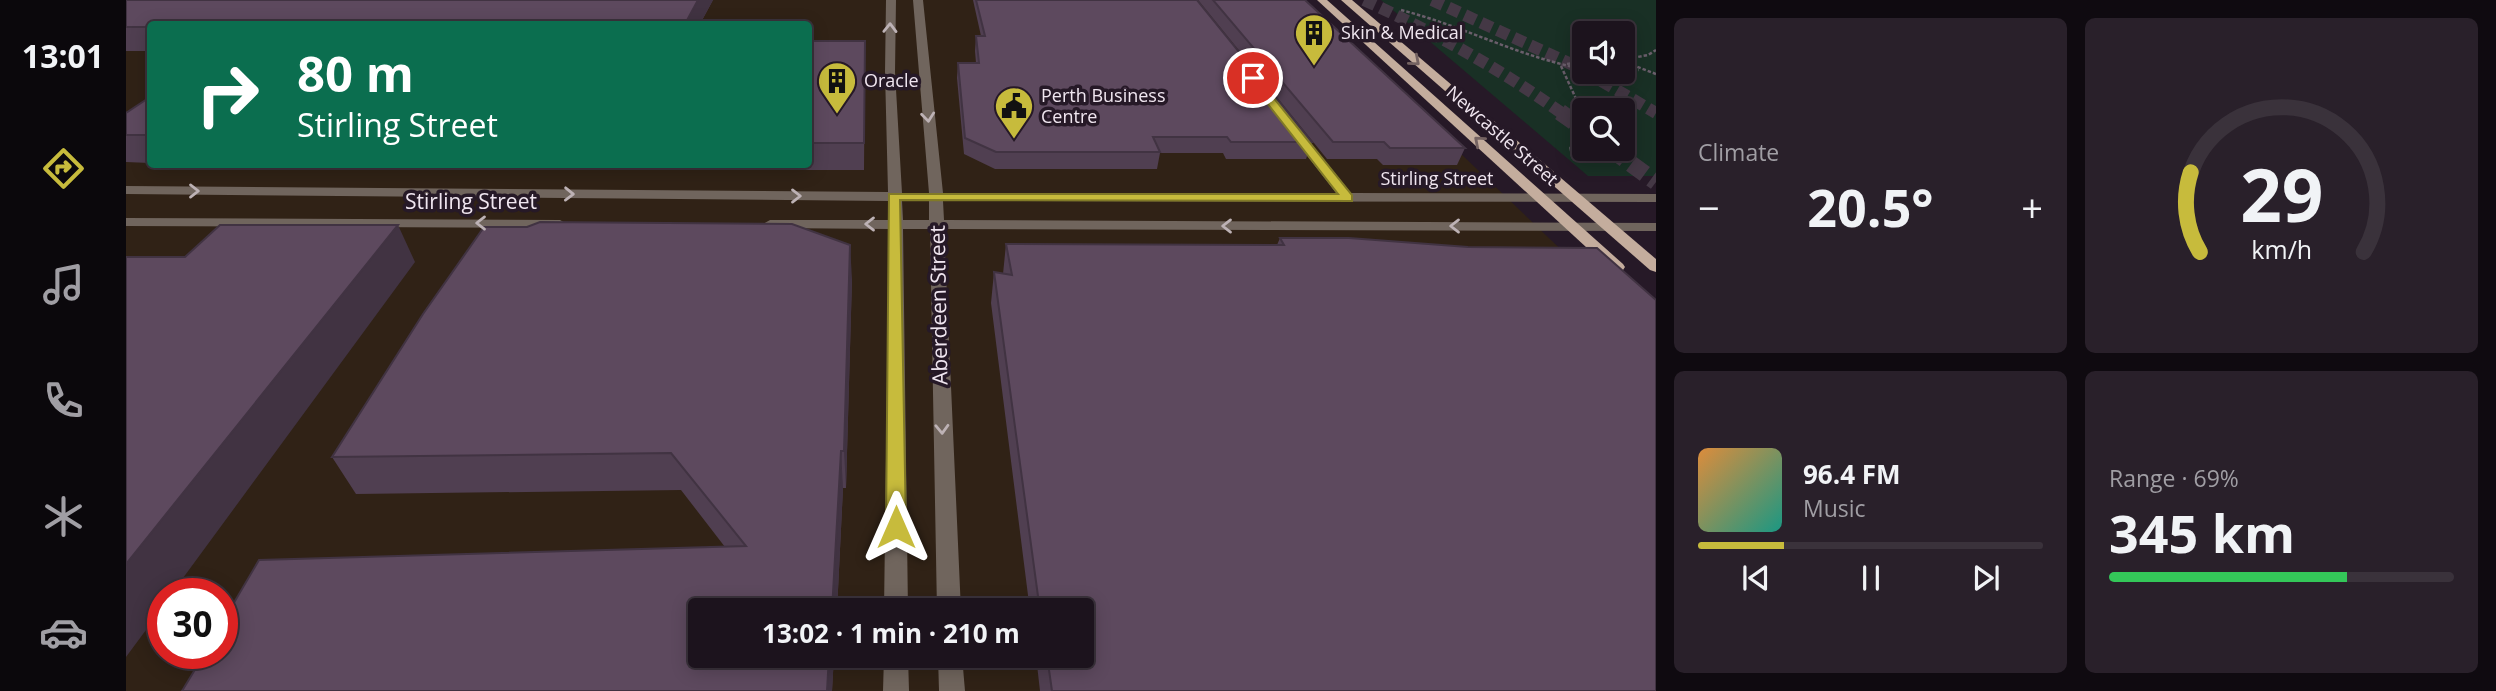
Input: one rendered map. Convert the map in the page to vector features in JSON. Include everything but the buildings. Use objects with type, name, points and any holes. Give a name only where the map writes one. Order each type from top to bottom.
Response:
[{"type":"main road","name":"Newcastle Street","points":[[1322,0],[1576,227],[1625,275]]},
{"type":"main road","name":"Newcastle Street","points":[[1346,0],[1656,268]]},
{"type":"street","name":"Aberdeen Street","points":[[891,0],[896,225],[896,598]]},
{"type":"street","name":"Aberdeen Street","points":[[918,0],[936,197],[949,598]]},
{"type":"street","points":[[1289,124],[1347,198]]},
{"type":"street","name":"Stirling Street","points":[[126,190],[894,197],[1656,198]]},
{"type":"street","name":"Stirling Street","points":[[126,222],[581,224]]},
{"type":"street","points":[[761,224],[1656,227]]},
{"type":"street","points":[[896,668],[896,691]]},
{"type":"street","points":[[951,668],[952,691]]},
{"type":"path","points":[[1398,9],[1447,22],[1572,67]]},
{"type":"path","points":[[1635,58],[1656,50]]},
{"type":"path","points":[[1561,65],[1572,64]]},
{"type":"path","points":[[1561,65],[1573,98]]},
{"type":"path","points":[[1635,68],[1656,74]]},
{"type":"path","points":[[1635,70],[1640,70]]},
{"type":"path","points":[[1569,168],[1573,161]]},
{"type":"shaded area","points":[[126,0],[1300,0],[1597,284],[1656,691],[126,691]]},
{"type":"green space","points":[[1381,0],[1656,0],[1656,176],[1588,176]]},
{"type":"tunnel","points":[[1364,0],[1466,52],[1563,114]]},
{"type":"tunnel","points":[[1432,0],[1572,64]]},
{"type":"tunnel","points":[[1606,84],[1656,113]]},
{"type":"tunnel","points":[[1560,112],[1572,120]]},
{"type":"tunnel","points":[[1627,161],[1656,182]]},
{"type":"place","name":"Skin & Medical","points":[[1314,67]]},
{"type":"place","name":"Oracle","points":[[837,115]]},
{"type":"place","name":"Perth Business Centre","points":[[1014,140]]},
{"type":"route","points":[[896,527],[894,197],[1347,198],[1253,78]]}]
